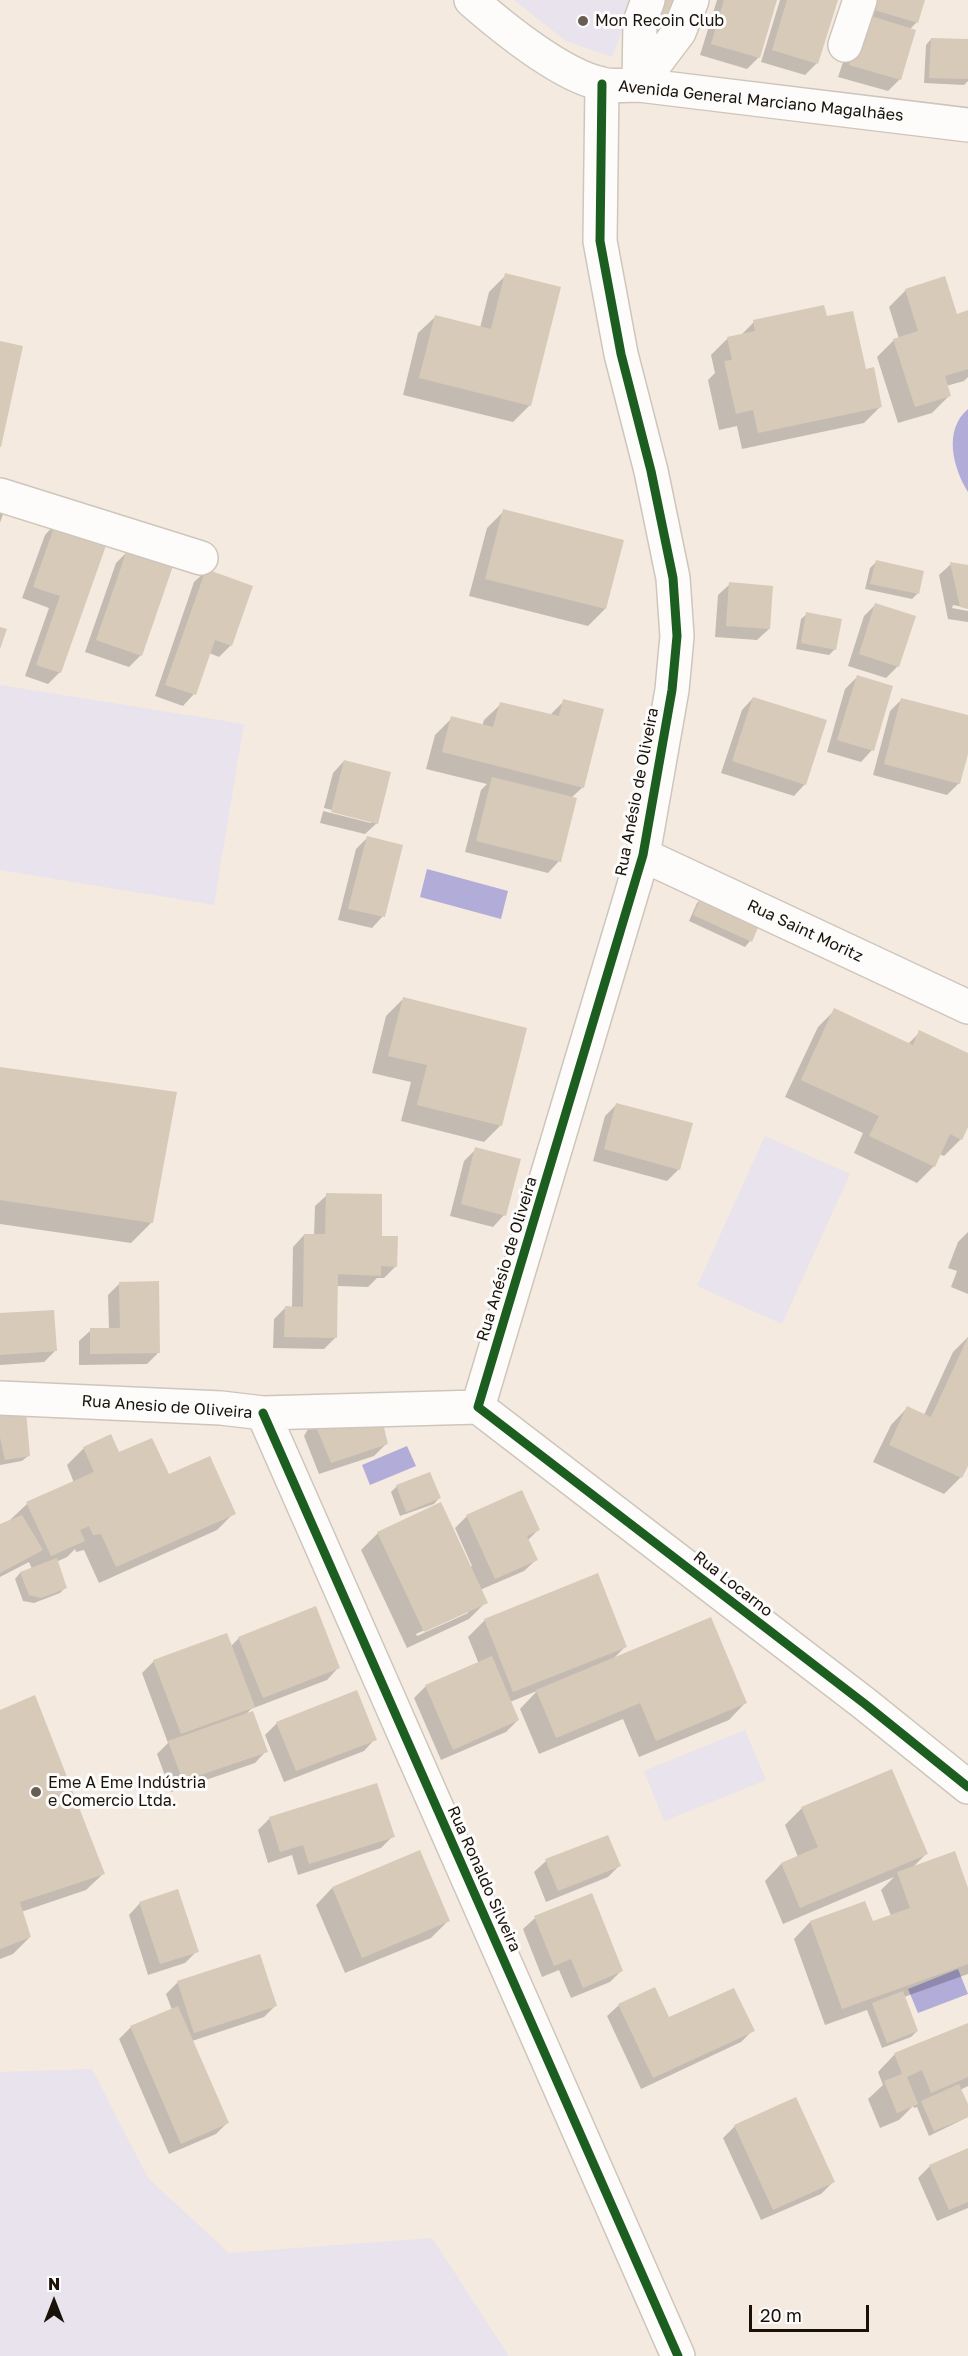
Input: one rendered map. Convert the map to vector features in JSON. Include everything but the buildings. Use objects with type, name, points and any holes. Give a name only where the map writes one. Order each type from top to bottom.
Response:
[{"type":"street","name":"Avenida General Marciano Magalhães","points":[[471,0],[506,30],[558,64],[602,84],[639,85],[968,125]]},
{"type":"street","points":[[639,85],[640,22],[648,0]]},
{"type":"street","points":[[639,85],[679,32],[692,0]]},
{"type":"street","points":[[845,45],[860,0]]},
{"type":"street","name":"Rua Anésio de Oliveira","points":[[478,1407],[643,855],[672,690],[677,636],[673,578],[651,471],[621,354],[600,241],[602,84]]},
{"type":"street","points":[[0,495],[201,558]]},
{"type":"street","name":"Rua Saint Moritz","points":[[643,855],[968,1007]]},
{"type":"street","name":"Rua Anesio de Oliveira","points":[[0,1398],[221,1408],[263,1413],[478,1407]]},
{"type":"street","name":"Rua Locarno","points":[[478,1407],[865,1704],[968,1787]]},
{"type":"street","name":"Rua Ronaldo Silveira","points":[[263,1413],[678,2356]]},
{"type":"shaded area","name":"Mon Recoin Club","points":[[514,0],[634,0],[612,57],[566,41]]},
{"type":"shaded area","points":[[968,409],[968,492],[958,472],[953,438],[955,427]]},
{"type":"shaded area","points":[[0,685],[244,724],[214,905],[0,870]]},
{"type":"shaded area","points":[[427,869],[508,891],[501,919],[420,897]]},
{"type":"shaded area","points":[[765,1136],[850,1174],[782,1324],[697,1286]]},
{"type":"shaded area","points":[[407,1446],[416,1466],[370,1485],[362,1465]]},
{"type":"shaded area","points":[[745,1730],[766,1780],[664,1821],[644,1771]]},
{"type":"shaded area","points":[[958,1969],[968,1994],[918,2013],[908,1989]]},
{"type":"shaded area","points":[[92,2069],[148,2178],[229,2253],[432,2238],[509,2356],[0,2356],[0,2072]]},
{"type":"cycle path","points":[[602,84],[600,241],[621,354],[651,471],[673,578],[677,636],[672,690],[643,855],[478,1407],[865,1704],[968,1787]]},
{"type":"cycle path","points":[[263,1413],[678,2356]]},
{"type":"place","name":"Mon Recoin Club","points":[[583,21]]},
{"type":"place","name":"Eme A Eme Indústria e Comercio Ltda.","points":[[36,1792]]}]
